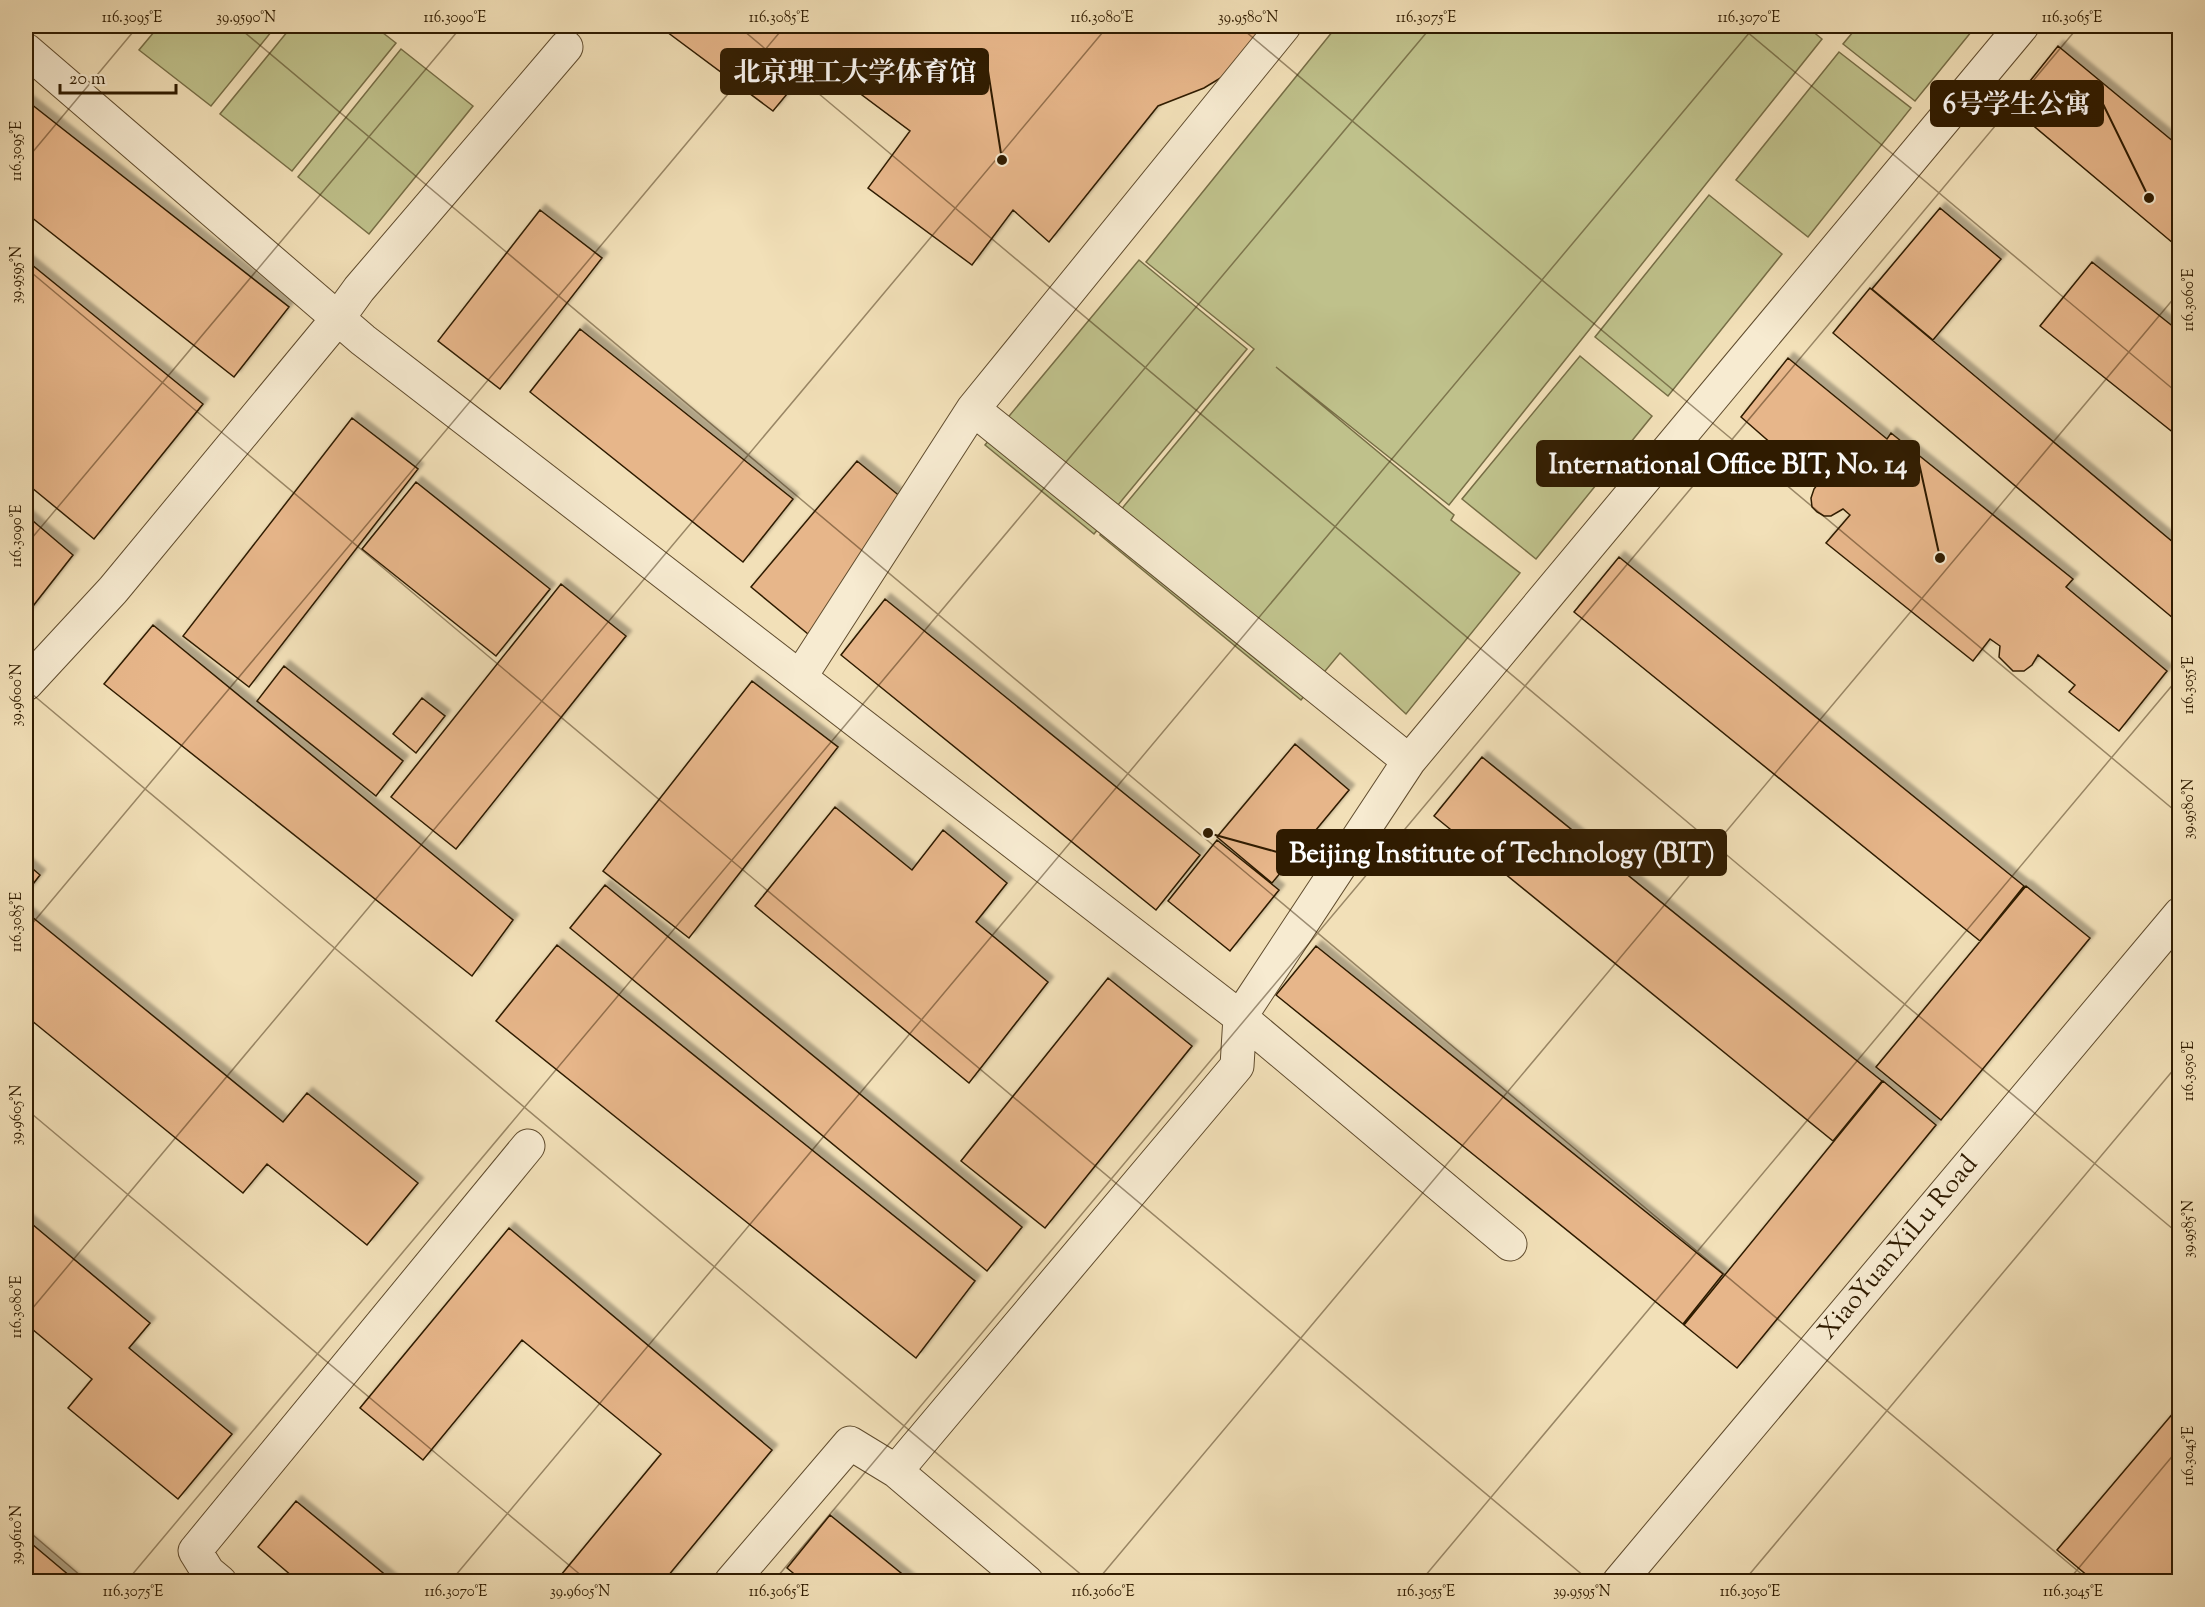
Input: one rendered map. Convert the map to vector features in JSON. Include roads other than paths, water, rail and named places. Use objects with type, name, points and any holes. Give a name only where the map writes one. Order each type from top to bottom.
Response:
[{"type":"street","points":[[800,677],[973,409],[1284,26]]},
{"type":"street","points":[[897,1471],[1237,1066],[1240,1017],[1409,761],[2022,26]]},
{"type":"street","points":[[26,684],[113,590],[338,318],[359,289],[566,46]]},
{"type":"street","points":[[26,50],[338,318],[1240,1017],[1510,1244]]},
{"type":"street","points":[[973,409],[1409,761]]},
{"type":"street","name":"XiaoYuanXiLu Road","points":[[1636,1576],[2180,914]]},
{"type":"street","points":[[220,1581],[208,1572],[195,1551],[528,1146]]},
{"type":"street","points":[[731,1581],[850,1443],[897,1471],[1027,1581]]},
{"type":"place","name":"北京理工大学体育馆","points":[[1002,160]]},
{"type":"place","name":"6号学生公寓","points":[[2149,198]]},
{"type":"place","name":"International Office BIT, No. 14","points":[[1940,558]]},
{"type":"place","name":"Beijing Institute of Technology (BIT)","points":[[1208,833]]}]
